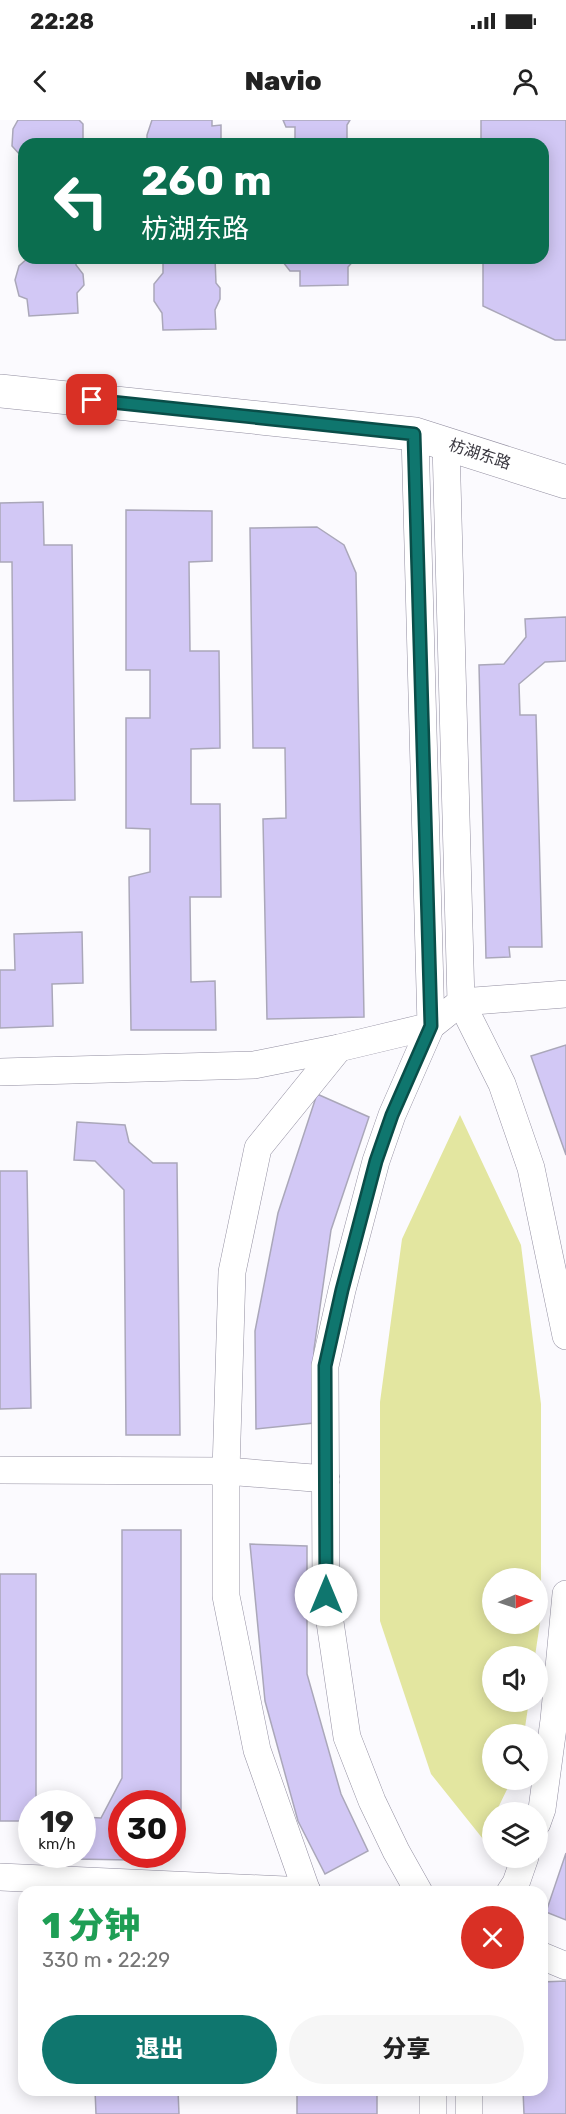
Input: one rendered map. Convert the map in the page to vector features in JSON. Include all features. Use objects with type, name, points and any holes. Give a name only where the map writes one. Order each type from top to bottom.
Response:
[{"type":"street","name":"枋湖东路","points":[[0,391],[414,434],[566,482]]},
{"type":"street","points":[[414,434],[431,1026],[392,1115],[376,1161],[342,1290],[325,1366],[326,1595],[347,1737],[372,1801],[416,1886]]},
{"type":"street","points":[[446,444],[461,1002],[502,1084],[531,1168],[566,1336]]},
{"type":"street","points":[[0,1072],[254,1065],[431,1026],[461,1002],[566,994]]},
{"type":"street","points":[[305,1886],[257,1750],[226,1596],[226,1471],[232,1272],[258,1148],[339,1048]]},
{"type":"street","points":[[0,1470],[226,1471],[326,1479]]},
{"type":"street","points":[[543,1802],[554,1720],[566,1594]]},
{"type":"street","points":[[514,1886],[521,1868]]},
{"type":"street","points":[[0,1877],[197,1886]]},
{"type":"street","points":[[548,1958],[566,1966]]},
{"type":"street","points":[[433,2096],[433,2114]]},
{"type":"street","points":[[469,2096],[469,2114]]},
{"type":"green space","points":[[460,1115],[521,1245],[541,1404],[541,1568],[482,1568],[482,1634],[538,1634],[536,1646],[482,1646],[482,1712],[527,1712],[526,1724],[482,1724],[482,1790],[507,1790],[501,1802],[482,1802],[482,1838],[431,1774],[380,1621],[380,1402],[402,1239]]},
{"type":"building","points":[[18,120],[79,120],[83,124],[83,138],[18,138],[18,153],[12,146],[13,129]]},
{"type":"building","points":[[152,120],[212,120],[212,126],[221,125],[221,138],[147,138]]},
{"type":"building","points":[[283,120],[350,120],[347,125],[347,138],[295,138],[295,127],[286,127]]},
{"type":"building","points":[[481,120],[566,120],[566,340],[555,340],[483,306],[483,264],[549,264],[549,138],[481,138]]},
{"type":"building","points":[[21,264],[76,264],[83,274],[84,285],[77,293],[78,313],[29,316],[27,299],[19,296],[15,280]]},
{"type":"building","points":[[163,264],[215,264],[216,283],[220,288],[220,299],[215,310],[216,329],[163,330],[162,313],[154,301],[154,284],[163,273]]},
{"type":"building","points":[[285,264],[351,264],[348,267],[348,285],[300,286],[300,271],[290,271]]},
{"type":"building","points":[[43,502],[44,545],[72,545],[75,800],[14,801],[12,562],[0,562],[0,503]]},
{"type":"building","points":[[126,510],[212,511],[212,561],[189,562],[190,651],[219,651],[220,748],[191,749],[191,804],[220,804],[221,897],[190,897],[191,982],[215,981],[216,1030],[131,1030],[129,877],[150,872],[150,829],[126,828],[126,718],[150,718],[150,670],[126,670]]},
{"type":"building","points":[[317,527],[344,545],[356,573],[364,1017],[267,1019],[263,819],[286,818],[285,748],[253,748],[250,528]]},
{"type":"building","points":[[566,617],[566,661],[545,662],[519,684],[520,715],[536,715],[542,947],[509,947],[510,957],[486,958],[479,665],[504,664],[526,637],[525,619]]},
{"type":"building","points":[[82,932],[83,983],[52,984],[53,1026],[0,1028],[0,970],[15,970],[14,934]]},
{"type":"building","points":[[566,1045],[566,1155],[531,1056]]},
{"type":"building","points":[[317,1094],[369,1117],[331,1230],[314,1349],[314,1423],[256,1429],[255,1331],[278,1213]]},
{"type":"building","points":[[77,1122],[125,1125],[129,1142],[153,1163],[177,1163],[180,1435],[126,1435],[124,1190],[95,1161],[74,1160]]},
{"type":"building","points":[[0,1171],[27,1171],[31,1408],[0,1409]]},
{"type":"building","points":[[122,1530],[181,1530],[181,1790],[116,1790],[122,1778]]},
{"type":"building","points":[[250,1544],[307,1546],[307,1674],[341,1794],[368,1851],[325,1874],[298,1821],[265,1701]]},
{"type":"building","points":[[0,1574],[36,1574],[36,1790],[18,1790],[18,1821],[0,1821]]},
{"type":"building","points":[[108,1805],[108,1860],[96,1859],[96,1818],[101,1818]]},
{"type":"building","points":[[566,1853],[566,1920],[548,1913],[548,1906]]},
{"type":"building","points":[[566,1981],[566,2114],[524,2114],[523,2096],[548,2096],[548,1982]]},
{"type":"building","points":[[95,2096],[178,2096],[179,2114],[96,2114]]},
{"type":"building","points":[[297,2096],[377,2096],[377,2114],[297,2114]]},
{"type":"route","points":[[92,400],[414,434],[431,1026],[392,1115],[376,1161],[342,1290],[325,1366],[326,1595]]}]
